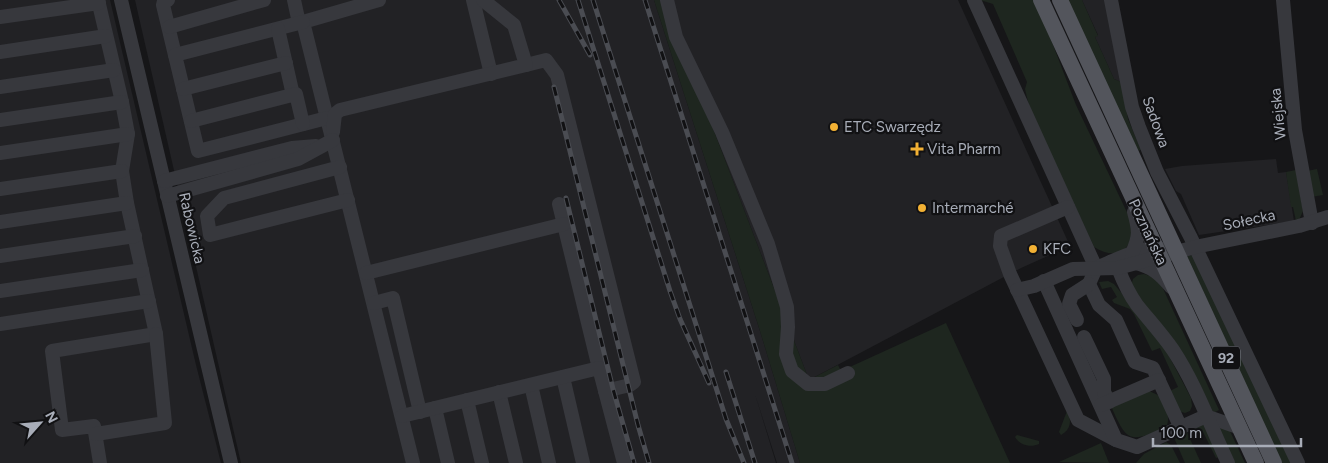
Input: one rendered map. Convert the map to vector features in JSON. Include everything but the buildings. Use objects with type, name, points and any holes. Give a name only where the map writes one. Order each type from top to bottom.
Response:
[{"type":"main road","name":"Poznańska","points":[[1041,0],[1256,463]]},
{"type":"main road","name":"Poznańska","points":[[1060,0],[1274,463]]},
{"type":"street","name":"Rabowicka","points":[[122,0],[231,463]]},
{"type":"street","points":[[168,0],[164,1],[164,5],[198,152],[327,118]]},
{"type":"street","points":[[169,27],[264,0]]},
{"type":"street","points":[[294,0],[327,118],[327,142],[340,167],[413,463]]},
{"type":"street","points":[[175,55],[278,29],[379,0]]},
{"type":"street","points":[[473,0],[491,74]]},
{"type":"street","points":[[483,0],[514,25],[526,65]]},
{"type":"street","points":[[667,0],[676,37],[722,132],[768,244],[787,307],[786,354],[792,371],[808,384],[825,384],[848,372]]},
{"type":"street","points":[[974,0],[1096,268],[1089,284],[1072,295],[1069,304],[1077,320]]},
{"type":"street","name":"Sadowa","points":[[1111,0],[1132,107],[1157,172],[1298,463]]},
{"type":"street","name":"Wiejska","points":[[1283,0],[1295,130],[1312,223]]},
{"type":"street","points":[[0,17],[98,1],[122,102],[128,134],[122,171],[156,334],[165,423],[96,434]]},
{"type":"street","points":[[278,29],[303,124]]},
{"type":"street","points":[[0,52],[106,36]]},
{"type":"street","points":[[167,196],[298,159],[327,142],[335,114],[340,110],[546,60],[557,75],[634,382],[630,385],[605,391]]},
{"type":"street","points":[[183,89],[286,63]]},
{"type":"street","points":[[0,87],[114,70]]},
{"type":"street","points":[[191,121],[319,88]]},
{"type":"street","points":[[0,120],[122,102]]},
{"type":"street","points":[[0,153],[128,134]]},
{"type":"street","points":[[164,181],[292,148],[327,142]]},
{"type":"street","points":[[340,167],[224,198],[207,216],[210,236],[348,200]]},
{"type":"street","points":[[0,189],[122,171]]},
{"type":"street","points":[[1017,290],[1073,269],[1118,268],[1134,258],[1139,232],[1127,187]]},
{"type":"street","points":[[0,222],[128,203]]},
{"type":"street","points":[[559,204],[624,463]]},
{"type":"street","points":[[1068,207],[1001,236],[1000,246],[1017,290],[1078,420],[1116,440],[1137,447],[1206,416],[1240,428]]},
{"type":"street","name":"Sołecka","points":[[1177,252],[1312,223],[1328,217]]},
{"type":"street","points":[[366,273],[564,224]]},
{"type":"street","points":[[0,256],[135,236]]},
{"type":"street","points":[[1096,268],[1157,252],[1177,252]]},
{"type":"street","points":[[1134,258],[1157,271],[1178,296]]},
{"type":"street","points":[[1118,268],[1125,285],[1137,305],[1174,351],[1228,463]]},
{"type":"street","points":[[0,291],[142,270]]},
{"type":"street","points":[[1044,281],[1105,404],[1116,440]]},
{"type":"street","points":[[1089,284],[1098,305],[1116,320],[1135,362],[1154,368],[1181,428]]},
{"type":"street","points":[[374,303],[393,298],[420,412]]},
{"type":"street","points":[[0,324],[149,301]]},
{"type":"street","points":[[100,463],[94,426],[62,430],[52,350],[156,334]]},
{"type":"street","points":[[1084,337],[1104,379],[1105,404]]},
{"type":"street","points":[[402,416],[599,368]]},
{"type":"street","points":[[563,377],[583,463]]},
{"type":"street","points":[[1105,404],[1159,380]]},
{"type":"street","points":[[531,385],[549,463]]},
{"type":"street","points":[[499,392],[516,463]]},
{"type":"street","points":[[467,400],[482,463]]},
{"type":"street","points":[[435,408],[448,463]]},
{"type":"shaded area","points":[[0,0],[110,0],[221,463],[0,463]]},
{"type":"shaded area","points":[[135,0],[654,0],[760,331],[800,463],[777,463],[755,394],[776,463],[241,463]]},
{"type":"shaded area","points":[[654,0],[664,0],[809,380],[838,365],[841,371],[946,323],[1010,463],[800,463],[760,331]]},
{"type":"shaded area","points":[[664,0],[958,0],[1070,246],[1021,268],[809,380]]},
{"type":"shaded area","points":[[980,0],[1034,0],[1076,105],[1133,225],[1130,241],[1122,251],[1109,253],[1094,247],[1030,110],[1025,89],[1027,82],[993,4]]},
{"type":"shaded area","points":[[1066,0],[1082,0],[1098,36],[1095,37],[1114,79],[1121,82],[1128,119],[1141,150],[1136,151]]},
{"type":"shaded area","points":[[1082,0],[1107,0],[1121,82],[1114,79],[1095,37],[1098,35]]},
{"type":"shaded area","points":[[1276,159],[1278,173],[1286,172],[1294,221],[1199,235],[1181,194],[1176,191],[1165,169],[1182,166]]},
{"type":"shaded area","points":[[1317,169],[1323,195],[1311,197],[1307,171]]},
{"type":"shaded area","points":[[1296,170],[1303,211],[1299,220],[1296,221],[1293,207],[1291,207],[1286,172]]},
{"type":"shaded area","points":[[1195,255],[1293,463],[1281,463],[1187,256]]},
{"type":"shaded area","points":[[1144,274],[1160,282],[1219,410],[1215,412],[1208,410],[1134,292],[1131,286],[1133,279],[1138,275]]},
{"type":"shaded area","points":[[1108,281],[1114,284],[1161,341],[1191,398],[1192,406],[1190,411],[1185,413],[1178,411],[1170,391],[1178,387],[1160,348],[1152,351],[1134,314],[1130,309],[1114,303],[1112,300],[1117,297],[1111,287],[1102,289],[1099,282]]},
{"type":"shaded area","points":[[1147,390],[1160,396],[1167,412],[1168,423],[1166,427],[1144,436],[1131,436],[1121,427],[1111,406]]},
{"type":"shaded area","points":[[1067,411],[1070,424],[1061,435],[1059,432]]},
{"type":"shaded area","points":[[1203,422],[1219,457],[1216,458],[1203,432],[1193,430],[1194,427]]},
{"type":"shaded area","points":[[1215,427],[1229,429],[1245,463],[1232,463]]},
{"type":"shaded area","points":[[1186,430],[1201,463],[1185,463],[1175,440],[1177,436]]},
{"type":"shaded area","points":[[1017,435],[1039,441],[1039,444],[1029,446],[1022,444],[1015,437]]},
{"type":"shaded area","points":[[1166,442],[1171,445],[1180,463],[1136,463],[1144,454]]},
{"type":"shaded area","points":[[1101,443],[1109,463],[1059,462]]},
{"type":"railway","points":[[559,0],[590,55]]},
{"type":"railway","points":[[578,0],[670,291],[680,319],[709,383]]},
{"type":"railway","points":[[593,0],[726,419],[744,463]]},
{"type":"railway","points":[[645,0],[792,463]]},
{"type":"railway","points":[[554,87],[649,463]]},
{"type":"railway","points":[[566,198],[613,389],[634,463]]},
{"type":"railway","points":[[726,372],[755,463]]},
{"type":"place","name":"ETC Swarzędz","points":[[834,127]]},
{"type":"place","name":"Vita Pharm","points":[[917,149]]},
{"type":"place","name":"Intermarché","points":[[922,208]]},
{"type":"place","name":"KFC","points":[[1033,249]]}]
